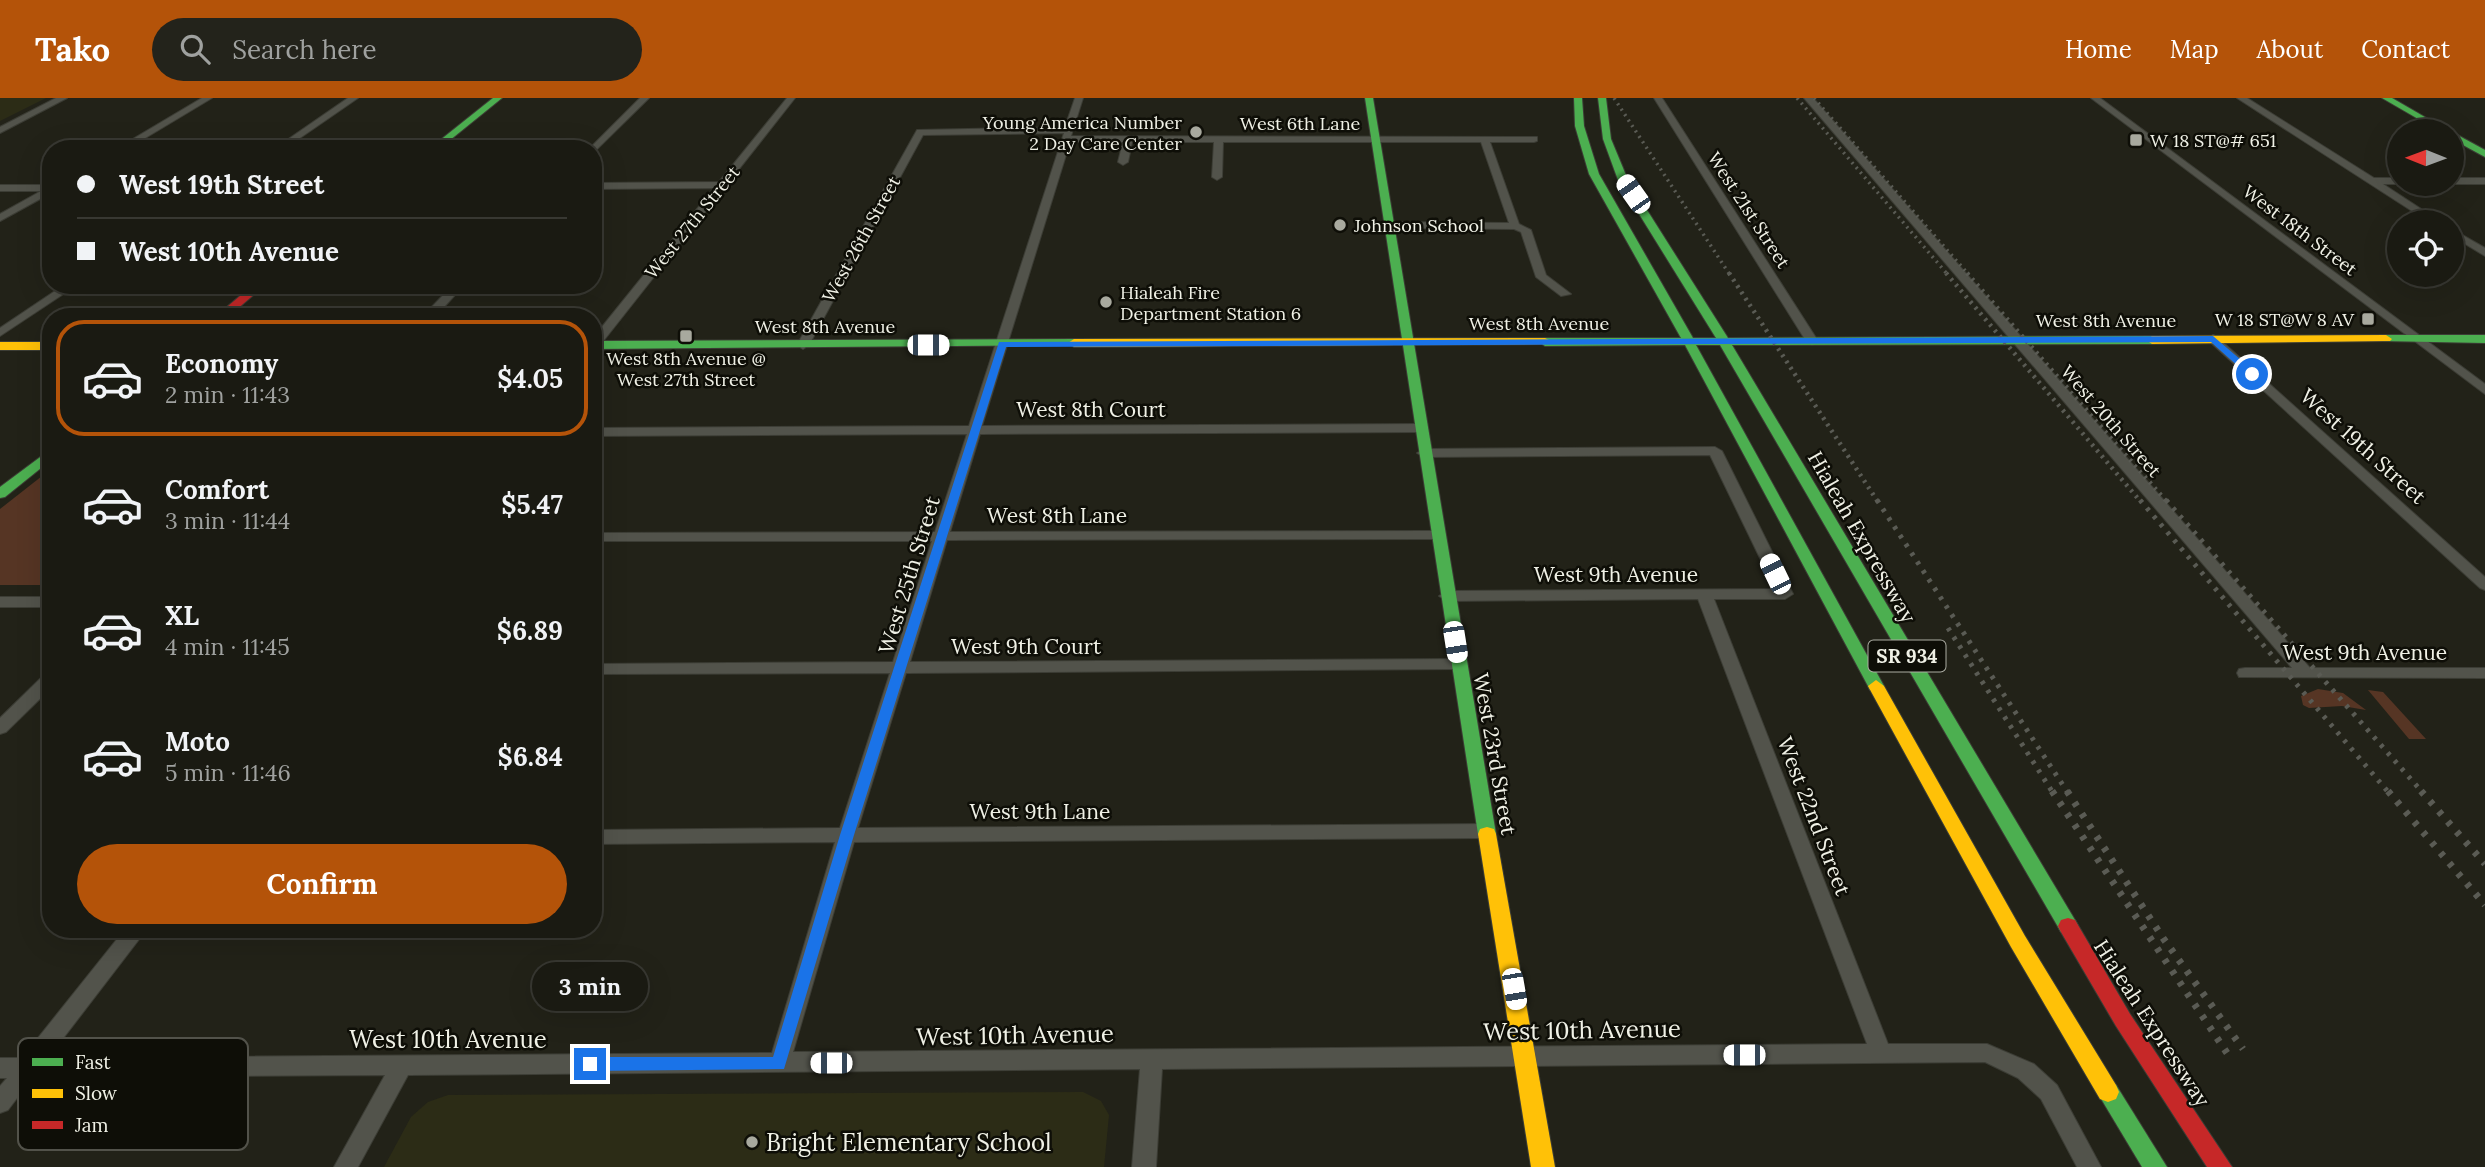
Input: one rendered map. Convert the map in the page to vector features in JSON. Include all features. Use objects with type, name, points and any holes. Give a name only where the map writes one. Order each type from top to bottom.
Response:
[{"type":"street","points":[[0,130],[63,98]]},
{"type":"street","points":[[136,140],[208,98]]},
{"type":"street","points":[[291,140],[354,98]]},
{"type":"street","points":[[444,140],[498,98]]},
{"type":"street","points":[[602,141],[645,98]]},
{"type":"street","name":"West 27th Street","points":[[602,336],[791,98]]},
{"type":"street","name":"West 25th Street","points":[[779,1064],[847,835],[902,668],[1079,98]]},
{"type":"street","name":"West 23rd Street","points":[[1369,98],[1437,535],[1543,1167]]},
{"type":"street","name":"SR 934","points":[[1578,98],[1581,139],[1596,183],[1654,276],[1687,342],[1983,880],[2067,1027],[2155,1167]]},
{"type":"street","name":"Hialeah Expressway","points":[[1602,98],[1607,139],[1623,180],[1724,341],[2116,1009],[2220,1167]]},
{"type":"street","name":"West 21st Street","points":[[1658,98],[1734,223],[1812,341]]},
{"type":"street","name":"West 20th Street","points":[[1808,98],[2305,673]]},
{"type":"street","name":"West 18th Street","points":[[2095,98],[2485,390]]},
{"type":"street","points":[[2241,98],[2417,210]]},
{"type":"street","points":[[2386,98],[2424,119]]},
{"type":"street","name":"West 6th Lane","points":[[920,132],[1067,134],[1128,139],[1534,139]]},
{"type":"street","name":"West 26th Street","points":[[803,345],[920,132]]},
{"type":"street","points":[[1123,162],[1128,139]]},
{"type":"street","points":[[1217,177],[1219,139]]},
{"type":"street","points":[[1485,139],[1515,226]]},
{"type":"street","points":[[2464,142],[2485,154]]},
{"type":"street","points":[[2370,181],[2387,181]]},
{"type":"street","points":[[2464,181],[2485,181]]},
{"type":"street","points":[[602,186],[722,185]]},
{"type":"street","points":[[0,188],[42,188]]},
{"type":"street","points":[[0,218],[42,193]]},
{"type":"street","points":[[1388,225],[1515,226],[1526,230],[1541,276],[1565,294]]},
{"type":"street","points":[[2464,240],[2485,253]]},
{"type":"street","points":[[0,333],[58,294]]},
{"type":"street","points":[[231,308],[249,294]]},
{"type":"street","points":[[437,308],[450,294]]},
{"type":"street","name":"West 19th Street","points":[[2213,339],[2485,585]]},
{"type":"street","name":"West 8th Avenue","points":[[602,346],[2485,339]]},
{"type":"street","points":[[0,346],[42,346]]},
{"type":"street","name":"West 8th Court","points":[[602,432],[1420,428]]},
{"type":"street","name":"West 9th Avenue","points":[[1424,453],[1715,451],[1785,594],[1447,596]]},
{"type":"street","points":[[0,494],[42,460]]},
{"type":"street","name":"West 8th Lane","points":[[602,537],[1437,535]]},
{"type":"street","name":"West 22nd Street","points":[[1704,594],[1881,1054]]},
{"type":"street","points":[[0,602],[42,602]]},
{"type":"street","name":"West 9th Court","points":[[602,669],[1458,664]]},
{"type":"street","name":"West 9th Avenue","points":[[2245,673],[2485,673]]},
{"type":"street","points":[[0,728],[42,687]]},
{"type":"street","name":"West 9th Lane","points":[[602,836],[1486,831]]},
{"type":"street","points":[[51,1038],[130,938]]},
{"type":"street","name":"West 10th Avenue","points":[[248,1067],[1987,1053],[2026,1071],[2049,1091],[2090,1167]]},
{"type":"street","points":[[1144,1167],[1152,1060]]},
{"type":"street","points":[[346,1167],[401,1065]]},
{"type":"street","name":"West 10th Avenue","points":[[0,1068],[18,1069]]},
{"type":"street","points":[[0,1103],[18,1080]]},
{"type":"shaded area","points":[[0,98],[46,98],[0,121]]},
{"type":"shaded area","points":[[42,476],[42,585],[0,585],[0,509]]},
{"type":"shaded area","points":[[2318,689],[2343,693],[2366,710],[2342,706],[2309,708],[2303,705],[2301,696]]},
{"type":"shaded area","points":[[2368,690],[2383,692],[2426,739],[2409,739]]},
{"type":"shaded area","name":"Bright Elementary School","points":[[1083,1092],[1101,1101],[1109,1115],[1104,1167],[384,1167],[411,1117],[428,1102],[448,1095]]},
{"type":"railway","points":[[1614,98],[1730,275]]},
{"type":"railway","points":[[1797,98],[1948,275]]},
{"type":"railway","points":[[1814,98],[1969,275]]},
{"type":"railway","points":[[1729,273],[1878,502]]},
{"type":"railway","points":[[1946,273],[2141,502]]},
{"type":"railway","points":[[1967,273],[2167,502]]},
{"type":"railway","points":[[1877,500],[2068,793]]},
{"type":"railway","points":[[2140,500],[2389,793]]},
{"type":"railway","points":[[2166,500],[2423,793]]},
{"type":"railway","points":[[1948,628],[2053,793]]},
{"type":"railway","points":[[2052,791],[2227,1053]]},
{"type":"railway","points":[[2067,791],[2163,938],[2243,1049]]},
{"type":"railway","points":[[2388,791],[2485,905]]},
{"type":"railway","points":[[2421,791],[2485,864]]},
{"type":"traffic: fast","points":[[444,140],[498,98]]},
{"type":"traffic: fast","points":[[1369,98],[1487,834]]},
{"type":"traffic: fast","points":[[1578,98],[1585,151],[1605,196],[1659,285],[1876,686]]},
{"type":"traffic: fast","points":[[1602,98],[1607,139],[1623,180],[1724,341],[2068,926]]},
{"type":"traffic: fast","points":[[2386,98],[2424,119]]},
{"type":"traffic: fast","points":[[2464,142],[2485,154]]},
{"type":"traffic: fast","points":[[2386,339],[2485,339]]},
{"type":"traffic: fast","points":[[1545,342],[2152,340]]},
{"type":"traffic: fast","points":[[602,345],[1074,343]]},
{"type":"traffic: fast","points":[[0,494],[42,460]]},
{"type":"traffic: fast","points":[[2108,1092],[2155,1167]]},
{"type":"traffic: slow","points":[[2152,340],[2386,339]]},
{"type":"traffic: slow","points":[[1074,343],[1545,342]]},
{"type":"traffic: slow","points":[[0,346],[42,346]]},
{"type":"traffic: slow","points":[[1876,686],[2018,942],[2108,1092]]},
{"type":"traffic: slow","points":[[1487,834],[1543,1167]]},
{"type":"traffic: jam","points":[[232,308],[249,294]]},
{"type":"traffic: jam","points":[[2068,926],[2123,1020],[2220,1167]]},
{"type":"place","name":"Young America Number 2 Day Care Center","points":[[1196,132]]},
{"type":"place","name":"W 18 ST@# 651","points":[[2136,140]]},
{"type":"place","name":"Johnson School","points":[[1340,225]]},
{"type":"place","name":"Hialeah Fire Department Station 6","points":[[1106,302]]},
{"type":"place","name":"W 18 ST@W 8 AV","points":[[2368,319]]},
{"type":"place","name":"West 8th Avenue @ West 27th Street","points":[[686,336]]},
{"type":"place","name":"Bright Elementary School","points":[[752,1142]]},
{"type":"route","points":[[590,1064],[779,1064],[847,835],[902,668],[1002,344],[2213,339],[2252,374]]}]
